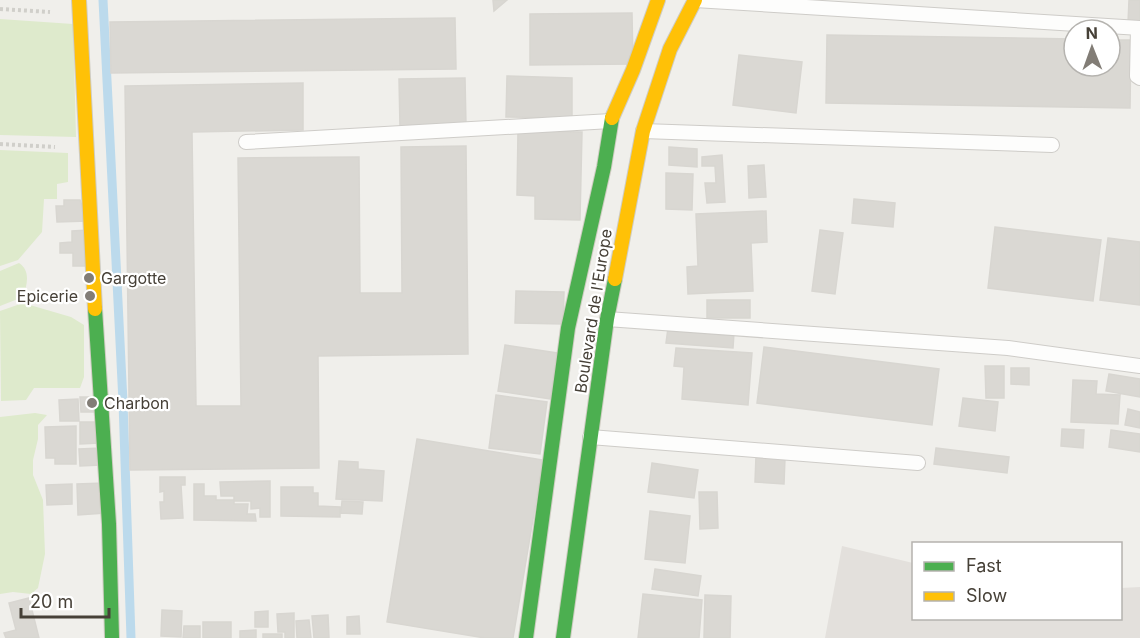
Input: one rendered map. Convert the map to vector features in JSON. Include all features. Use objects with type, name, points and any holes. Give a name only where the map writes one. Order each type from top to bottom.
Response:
[{"type":"main road","name":"Boulevard de l'Europe","points":[[526,638],[568,328],[604,167],[611,121],[633,70],[658,0]]},
{"type":"main road","name":"Boulevard de l'Europe","points":[[563,638],[607,319],[643,131],[670,49],[695,0]]},
{"type":"main road","points":[[79,7],[109,524],[112,638]]},
{"type":"lane","points":[[695,0],[1139,28],[1137,76],[1140,78]]},
{"type":"lane","points":[[246,142],[611,121]]},
{"type":"lane","points":[[643,131],[1052,145]]},
{"type":"lane","points":[[607,319],[1008,348],[1140,366]]},
{"type":"lane","points":[[590,437],[918,463]]},
{"type":"path","points":[[0,9],[79,7]]},
{"type":"path","points":[[0,144],[86,148]]},
{"type":"shaded area","points":[[842,546],[912,563],[912,620],[1122,620],[1122,588],[1140,587],[1140,638],[825,638]]},
{"type":"green space","points":[[0,19],[73,24],[76,137],[0,135]]},
{"type":"green space","points":[[0,150],[68,153],[68,182],[57,184],[57,199],[44,199],[42,232],[18,260],[0,266]]},
{"type":"green space","points":[[19,263],[27,274],[23,297],[0,306],[0,271]]},
{"type":"green space","points":[[23,303],[71,317],[84,325],[84,377],[80,388],[34,388],[26,400],[1,401],[0,311]]},
{"type":"green space","points":[[35,413],[47,415],[38,425],[38,439],[33,460],[33,475],[43,500],[45,554],[38,588],[31,594],[13,592],[0,594],[0,417]]},
{"type":"building","points":[[493,0],[507,0],[494,11]]},
{"type":"building","points":[[1129,0],[1140,0],[1140,24],[1128,23]]},
{"type":"building","points":[[632,13],[633,64],[530,65],[530,14]]},
{"type":"building","points":[[455,18],[456,69],[111,73],[110,22]]},
{"type":"building","points":[[827,35],[1062,39],[1062,78],[1122,78],[1122,40],[1131,40],[1130,108],[826,103]]},
{"type":"building","points":[[739,55],[802,62],[796,113],[733,105]]},
{"type":"building","points":[[507,76],[572,78],[572,118],[506,117]]},
{"type":"building","points":[[465,78],[466,125],[400,127],[399,79]]},
{"type":"building","points":[[303,83],[303,130],[192,132],[196,406],[241,406],[238,158],[359,157],[360,293],[402,293],[401,147],[466,146],[468,354],[318,356],[319,468],[130,470],[125,86]]},
{"type":"building","points":[[518,131],[582,132],[580,220],[535,219],[535,196],[517,195]]},
{"type":"building","points":[[669,147],[697,149],[697,167],[669,165]]},
{"type":"building","points":[[722,155],[725,202],[707,203],[705,183],[716,183],[715,166],[702,166],[702,157]]},
{"type":"building","points":[[764,165],[766,197],[749,198],[748,166]]},
{"type":"building","points":[[666,173],[693,174],[692,210],[666,209]]},
{"type":"building","points":[[854,199],[895,203],[893,227],[852,223]]},
{"type":"building","points":[[64,200],[80,200],[87,221],[57,222],[56,206],[64,206]]},
{"type":"building","points":[[766,211],[767,242],[751,243],[753,291],[688,294],[687,267],[698,266],[696,214]]},
{"type":"building","points":[[995,227],[1101,240],[1093,301],[988,288]]},
{"type":"building","points":[[88,230],[89,266],[73,266],[73,253],[60,253],[60,243],[72,242],[72,231]]},
{"type":"building","points":[[820,230],[843,233],[835,294],[812,291]]},
{"type":"building","points":[[1108,238],[1140,242],[1140,305],[1100,300]]},
{"type":"building","points":[[516,291],[564,292],[563,324],[515,323]]},
{"type":"building","points":[[707,300],[750,300],[750,318],[707,318]]},
{"type":"building","points":[[668,328],[734,333],[733,348],[666,343]]},
{"type":"building","points":[[505,345],[557,353],[550,399],[498,391]]},
{"type":"building","points":[[764,347],[939,369],[932,425],[757,403]]},
{"type":"building","points":[[676,348],[752,353],[748,405],[682,399],[684,367],[674,366]]},
{"type":"building","points":[[985,366],[1004,366],[1004,398],[986,398]]},
{"type":"building","points":[[1011,368],[1029,368],[1029,385],[1011,384]]},
{"type":"building","points":[[1109,374],[1140,379],[1140,397],[1106,391]]},
{"type":"building","points":[[1073,380],[1097,381],[1096,394],[1120,395],[1118,424],[1071,422]]},
{"type":"building","points":[[496,395],[547,402],[540,454],[489,448]]},
{"type":"building","points":[[80,397],[95,397],[96,412],[81,412]]},
{"type":"building","points":[[963,398],[998,402],[995,431],[959,426]]},
{"type":"building","points":[[78,399],[79,421],[60,421],[59,400]]},
{"type":"building","points":[[1128,409],[1140,412],[1140,428],[1125,425]]},
{"type":"building","points":[[80,422],[99,422],[100,443],[80,444]]},
{"type":"building","points":[[76,426],[76,464],[55,464],[55,458],[46,458],[45,427]]},
{"type":"building","points":[[1062,429],[1084,430],[1083,448],[1061,446]]},
{"type":"building","points":[[1111,430],[1140,434],[1140,452],[1109,447]]},
{"type":"building","points":[[417,439],[543,460],[513,638],[485,638],[387,622]]},
{"type":"building","points":[[101,448],[101,465],[80,466],[79,449]]},
{"type":"building","points":[[936,448],[1009,457],[1007,473],[934,464]]},
{"type":"building","points":[[756,456],[785,458],[784,484],[755,482]]},
{"type":"building","points":[[339,461],[358,462],[358,469],[384,471],[382,501],[336,499]]},
{"type":"building","points":[[652,463],[698,470],[694,498],[648,492]]},
{"type":"building","points":[[160,477],[185,477],[185,485],[181,485],[183,518],[161,519],[160,502],[164,502],[164,491],[160,492]]},
{"type":"building","points":[[270,481],[270,517],[260,517],[260,508],[251,509],[251,501],[234,501],[234,496],[221,496],[220,482]]},
{"type":"building","points":[[104,483],[105,513],[78,515],[77,484]]},
{"type":"building","points":[[72,484],[72,504],[47,505],[46,485]]},
{"type":"building","points":[[194,484],[204,484],[204,496],[216,496],[216,500],[234,500],[234,504],[248,504],[247,514],[255,514],[256,521],[194,520]]},
{"type":"building","points":[[281,487],[313,487],[313,493],[318,493],[318,506],[340,507],[340,517],[281,516]]},
{"type":"building","points":[[699,492],[717,492],[718,528],[700,529]]},
{"type":"building","points":[[342,501],[363,502],[362,514],[341,513]]},
{"type":"building","points":[[650,511],[690,516],[685,563],[645,559]]},
{"type":"building","points":[[655,569],[701,576],[698,596],[652,589]]},
{"type":"building","points":[[643,594],[702,600],[699,638],[638,638]]},
{"type":"building","points":[[705,595],[731,596],[730,638],[704,638]]},
{"type":"building","points":[[29,598],[39,638],[6,638],[4,633],[16,630],[9,603]]},
{"type":"building","points":[[162,610],[182,611],[181,637],[161,636]]},
{"type":"building","points":[[268,611],[268,627],[255,627],[255,612]]},
{"type":"building","points":[[294,613],[294,638],[285,638],[285,632],[278,632],[277,614]]},
{"type":"building","points":[[328,615],[329,638],[314,638],[312,616]]},
{"type":"building","points":[[359,616],[360,634],[347,634],[347,617]]},
{"type":"building","points":[[309,620],[311,638],[297,638],[296,621]]},
{"type":"building","points":[[203,622],[231,622],[231,638],[203,638]]},
{"type":"building","points":[[184,626],[200,626],[200,638],[183,638]]},
{"type":"building","points":[[256,630],[256,638],[240,638],[240,631]]},
{"type":"building","points":[[263,634],[282,634],[282,638],[263,638]]},
{"type":"waterway","points":[[103,0],[123,402],[131,638]]},
{"type":"traffic: fast","points":[[526,638],[568,328],[604,167],[612,118]]},
{"type":"traffic: fast","points":[[563,638],[607,319],[615,279]]},
{"type":"traffic: fast","points":[[95,309],[109,524],[112,638]]},
{"type":"traffic: slow","points":[[79,0],[95,309]]},
{"type":"traffic: slow","points":[[612,118],[633,70],[658,0]]},
{"type":"traffic: slow","points":[[615,279],[643,131],[670,49],[695,0]]},
{"type":"place","name":"Gargotte","points":[[89,278]]},
{"type":"place","name":"Epicerie","points":[[90,296]]},
{"type":"place","name":"Charbon","points":[[92,403]]}]
